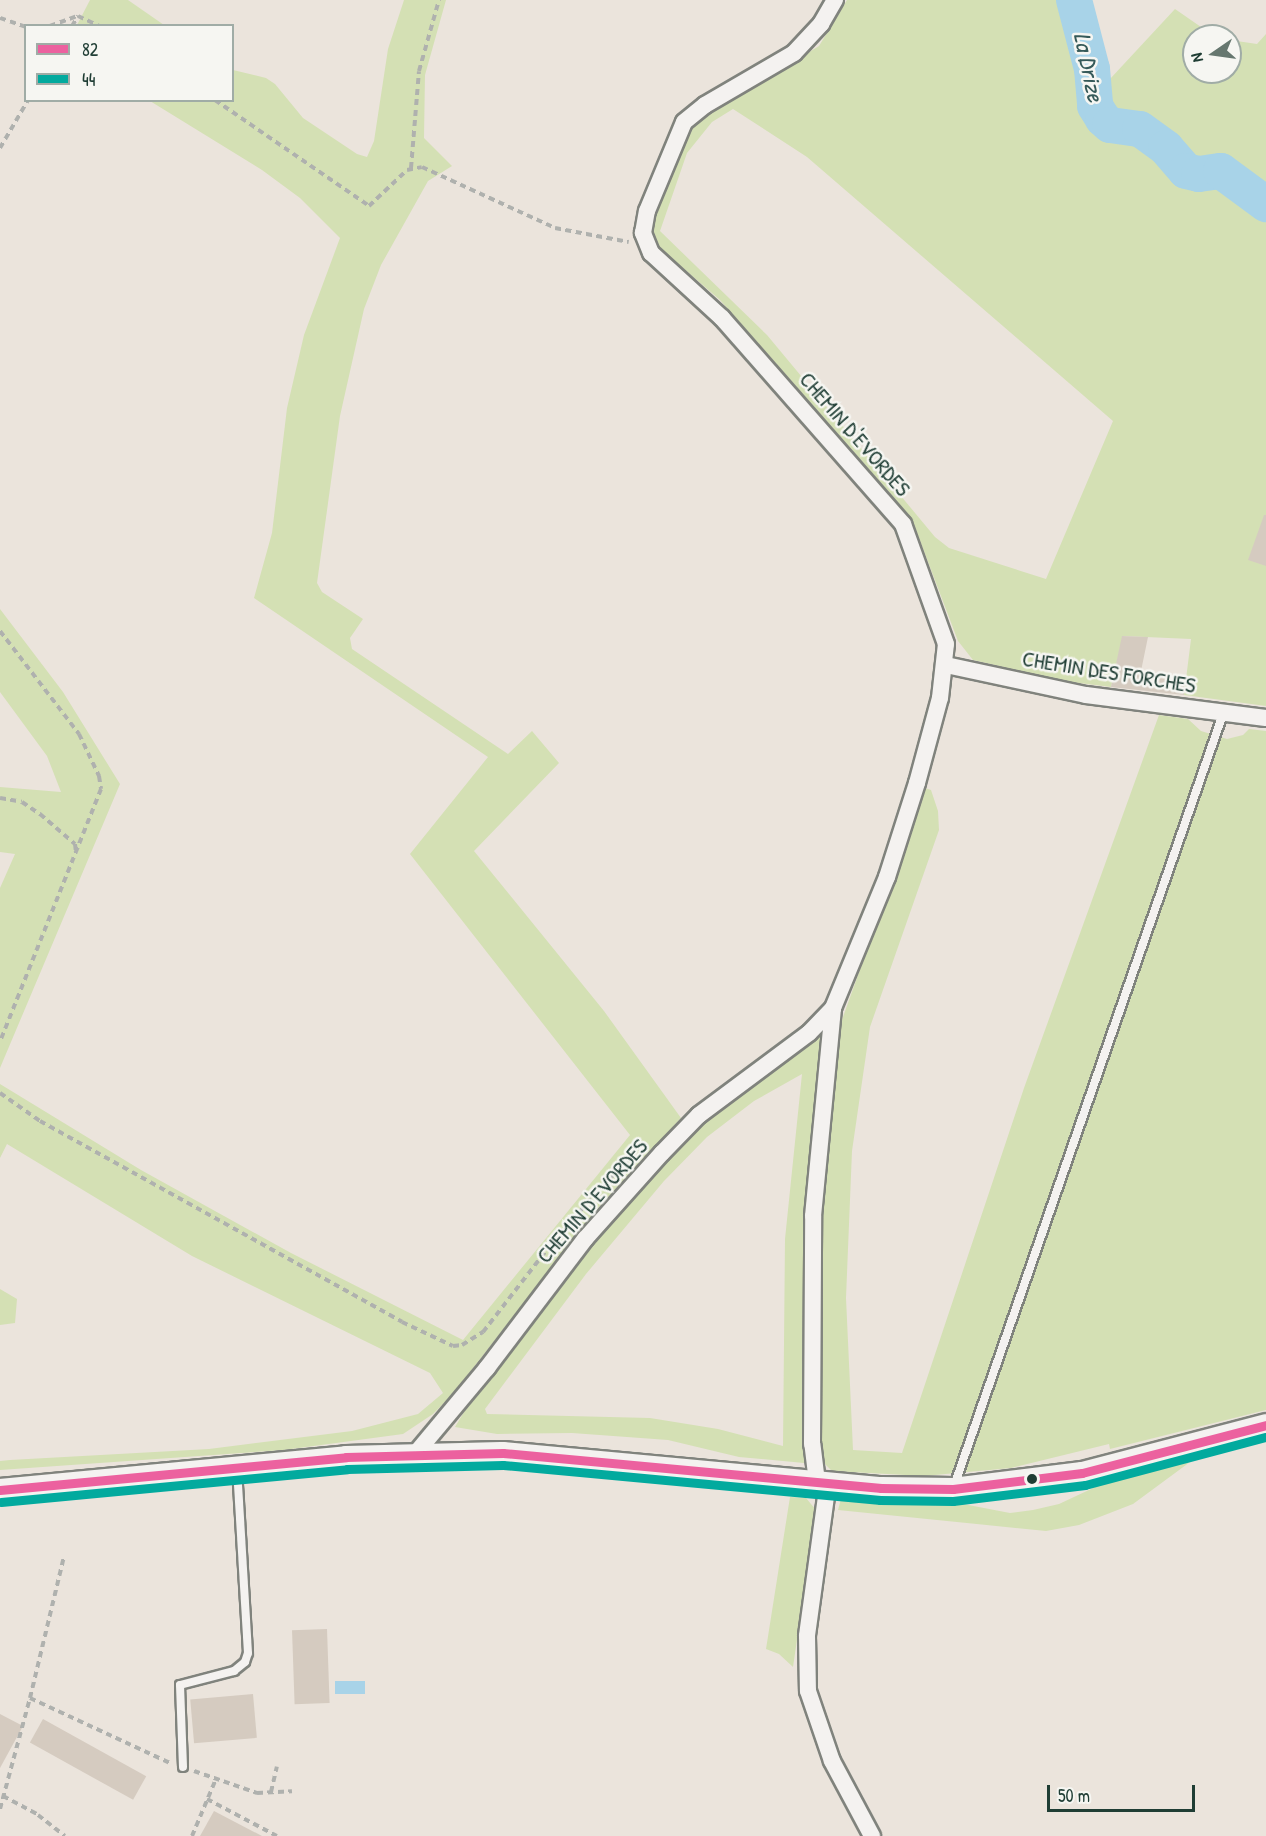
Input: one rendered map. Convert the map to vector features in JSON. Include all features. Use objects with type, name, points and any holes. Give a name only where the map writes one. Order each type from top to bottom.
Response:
[{"type":"main road","points":[[0,1490],[416,1453],[514,1454],[822,1482],[953,1489],[1082,1473],[1266,1425]]},
{"type":"street","points":[[645,242],[647,210],[677,132],[684,122],[705,105],[794,53],[821,24],[835,0]]},
{"type":"street","name":"CHEMIN D'EVORDES","points":[[645,242],[651,253],[736,333],[903,524],[936,607],[946,644],[946,665],[917,783],[887,877],[833,1008],[813,1216],[812,1444],[822,1482],[807,1636],[808,1691],[828,1752],[872,1836]]},
{"type":"street","name":"CHEMIN DES FORCHES","points":[[946,665],[1086,695],[1266,717]]},
{"type":"street","name":"CHEMIN D'EVORDES","points":[[416,1453],[466,1395],[585,1239],[662,1153],[699,1115],[809,1033],[833,1008]]},
{"type":"lane","points":[[953,1489],[1224,711]]},
{"type":"lane","points":[[183,1767],[180,1685],[234,1671],[245,1662],[248,1653],[237,1468]]},
{"type":"path","points":[[218,102],[369,206],[411,168],[419,71],[439,0]]},
{"type":"path","points":[[56,24],[78,16],[95,24]]},
{"type":"path","points":[[73,24],[78,16]]},
{"type":"path","points":[[0,18],[24,26]]},
{"type":"path","points":[[0,148],[27,102]]},
{"type":"path","points":[[411,168],[433,172],[522,215],[564,230],[620,243],[645,242]]},
{"type":"path","points":[[0,631],[79,734],[99,776],[99,800],[0,1041]]},
{"type":"path","points":[[0,798],[22,802],[40,814],[75,844],[76,854]]},
{"type":"path","points":[[0,1093],[40,1121],[402,1322],[453,1346],[462,1345],[483,1332],[559,1234],[638,1148],[662,1153]]},
{"type":"path","points":[[0,1809],[30,1698],[64,1556]]},
{"type":"path","points":[[30,1698],[183,1767],[216,1779],[257,1793],[292,1791]]},
{"type":"path","points":[[271,1792],[277,1767]]},
{"type":"path","points":[[192,1836],[216,1779]]},
{"type":"path","points":[[3,1796],[38,1815],[65,1836]]},
{"type":"path","points":[[207,1799],[277,1836]]},
{"type":"green space","points":[[90,0],[128,0],[163,24],[78,24]]},
{"type":"green space","points":[[404,0],[446,0],[425,75],[424,138],[452,166],[428,181],[381,265],[364,309],[340,416],[317,583],[322,592],[363,619],[350,638],[352,649],[508,754],[532,731],[559,763],[474,851],[604,1011],[681,1118],[598,1208],[452,1395],[433,1414],[403,1434],[284,1450],[0,1470],[0,1461],[209,1449],[352,1431],[418,1414],[443,1393],[430,1373],[192,1256],[7,1144],[0,1158],[0,1084],[141,1170],[291,1253],[463,1340],[630,1135],[410,854],[488,757],[254,598],[272,533],[287,408],[304,335],[340,238],[300,198],[262,170],[152,102],[234,102],[234,70],[266,78],[275,84],[303,118],[357,154],[367,157],[374,141],[388,49]]},
{"type":"green space","points":[[847,0],[1082,0],[1110,79],[1175,9],[1197,24],[1182,24],[1182,84],[1242,84],[1242,42],[1257,44],[1266,34],[1266,706],[1184,695],[1191,639],[1123,636],[1111,687],[1063,681],[973,660],[958,641],[914,525],[895,499],[720,300],[654,243],[650,220],[688,127],[819,46]],"holes":[[[733,109],[807,157],[1113,421],[1046,579],[949,548],[935,537],[767,335],[660,231],[687,153],[712,122]]]},
{"type":"green space","points":[[0,609],[63,692],[120,784],[0,1068],[0,888],[15,854],[0,852],[0,787],[61,792],[47,756],[0,692]]},
{"type":"green space","points":[[1159,715],[1188,719],[1201,731],[1227,739],[1243,735],[1249,729],[1266,731],[1266,1410],[1110,1449],[1109,1444],[1011,1468],[924,1476],[832,1471],[822,1461],[819,1450],[816,1252],[834,1042],[925,788],[931,790],[938,811],[939,830],[870,1027],[852,1151],[846,1298],[853,1450],[902,1453],[1024,1088]]},
{"type":"green space","points":[[824,1032],[807,1186],[804,1463],[739,1457],[668,1440],[572,1433],[497,1434],[455,1427],[473,1397],[565,1276],[669,1154],[712,1114]],"holes":[[[802,1074],[785,1239],[783,1446],[718,1429],[650,1418],[487,1414],[485,1409],[586,1274],[664,1181],[707,1137],[754,1101]]]},
{"type":"green space","points":[[0,1289],[17,1299],[15,1323],[0,1325]]},
{"type":"green space","points":[[1190,1462],[1133,1504],[1079,1525],[1046,1531],[838,1510],[841,1499],[958,1503],[1010,1513],[1033,1510],[1059,1504],[1106,1482]]},
{"type":"green space","points":[[790,1497],[806,1498],[816,1510],[793,1667],[779,1654],[766,1649]]},
{"type":"water","points":[[335,1681],[365,1681],[365,1694],[335,1694]]},
{"type":"building","points":[[1264,515],[1266,515],[1266,566],[1248,560]]},
{"type":"building","points":[[1122,636],[1148,637],[1141,671],[1186,676],[1184,695],[1111,687]]},
{"type":"building","points":[[327,1629],[330,1703],[295,1704],[292,1630]]},
{"type":"building","points":[[253,1694],[257,1738],[194,1743],[190,1699]]},
{"type":"building","points":[[0,1714],[23,1726],[0,1768]]},
{"type":"building","points":[[43,1719],[146,1776],[133,1800],[30,1743]]},
{"type":"building","points":[[214,1811],[262,1836],[200,1836]]},
{"type":"waterway","name":"La Drize","points":[[1074,0],[1092,69],[1095,106],[1103,119],[1110,125],[1140,129],[1166,148],[1186,171],[1199,174],[1221,171],[1266,204]]},
{"type":"transit line","name":"82","points":[[0,1490],[346,1457],[503,1453],[881,1488],[953,1489],[1082,1473],[1266,1425]]},
{"type":"transit line","name":"44","points":[[1,1502],[347,1469],[503,1465],[880,1500],[953,1501],[1085,1485],[1266,1437]]}]
